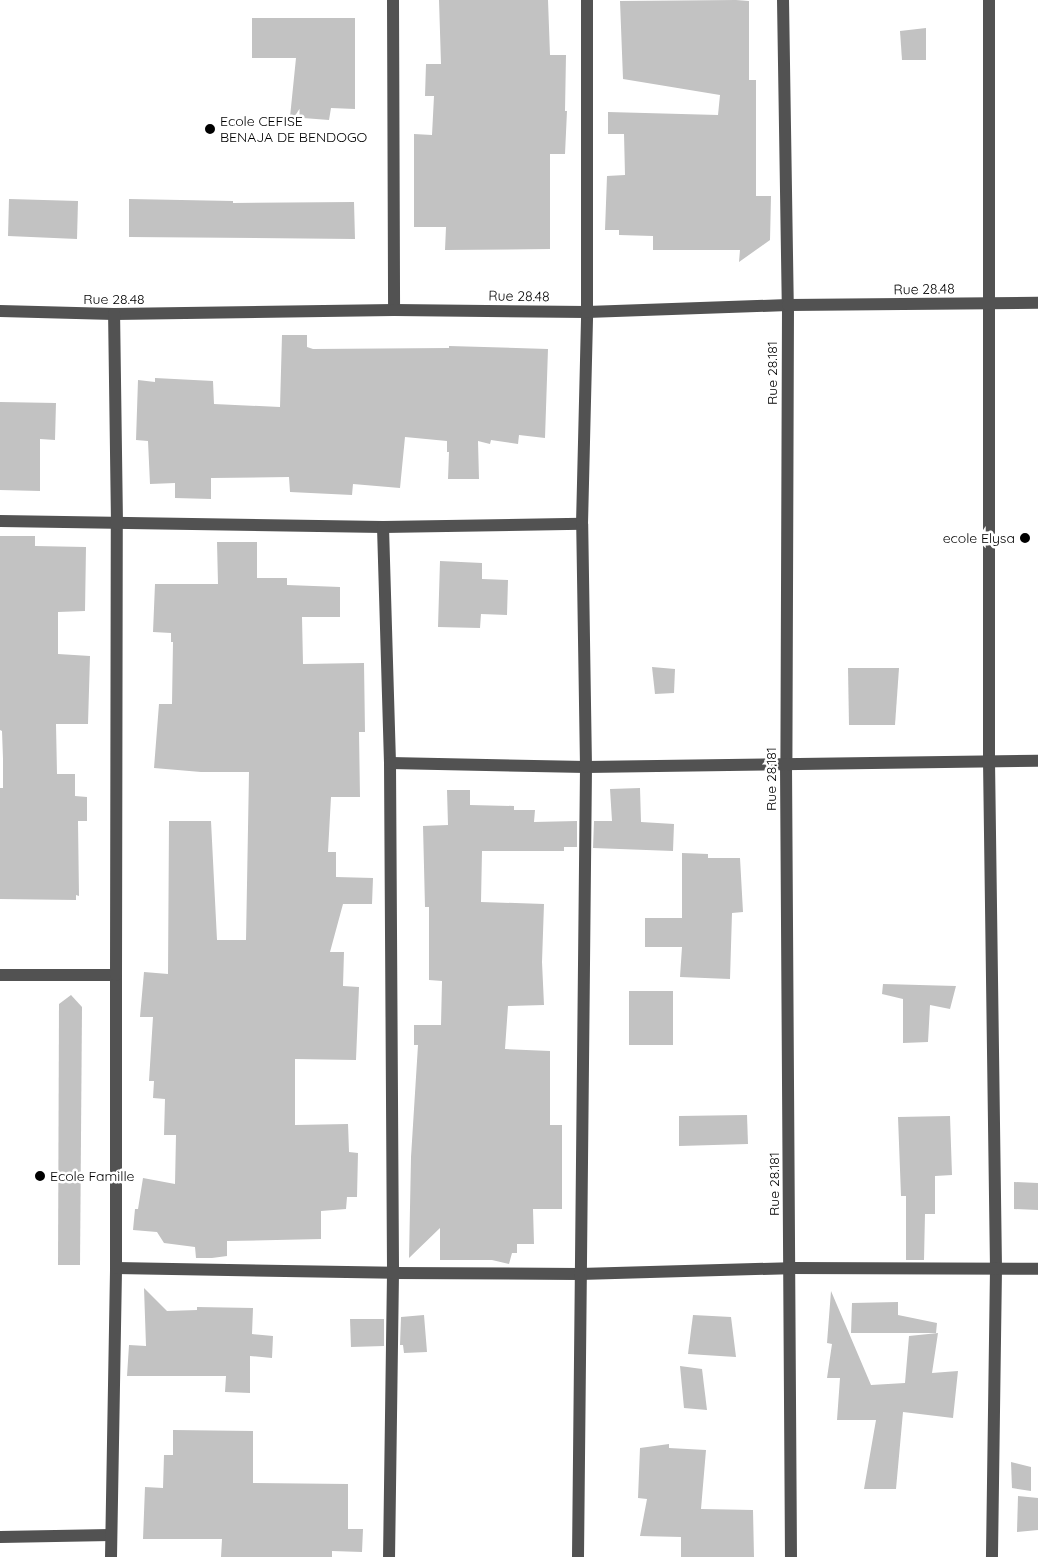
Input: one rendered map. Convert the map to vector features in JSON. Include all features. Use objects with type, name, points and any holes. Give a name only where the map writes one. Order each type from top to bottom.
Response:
[{"type":"street","points":[[394,0],[394,310]]},
{"type":"street","points":[[578,1557],[586,767],[582,524],[587,312],[587,0]]},
{"type":"street","name":"Rue 28.181","points":[[783,0],[788,305],[786,764],[791,1557]]},
{"type":"street","points":[[989,0],[989,761],[996,1268],[992,1557]]},
{"type":"street","name":"Rue 28.48","points":[[0,311],[114,314],[394,310],[587,312],[788,305],[1038,303]]},
{"type":"street","points":[[112,1557],[116,1268],[117,524],[114,314]]},
{"type":"street","points":[[0,521],[383,527],[582,524]]},
{"type":"street","points":[[383,527],[390,764],[393,1273],[389,1557]]},
{"type":"street","points":[[390,764],[586,767],[1038,761]]},
{"type":"street","points":[[0,975],[116,975]]},
{"type":"street","points":[[116,1268],[580,1274],[789,1268],[1038,1269]]},
{"type":"street","points":[[0,1537],[111,1535]]},
{"type":"building","points":[[439,0],[548,0],[550,55],[566,55],[565,111],[567,111],[565,154],[550,154],[550,249],[445,250],[446,227],[414,227],[414,134],[432,135],[434,96],[425,96],[426,64],[441,64]]},
{"type":"building","points":[[620,1],[749,1],[749,80],[756,80],[756,196],[771,196],[770,240],[739,262],[740,250],[653,250],[653,236],[619,235],[619,230],[605,230],[607,176],[625,175],[624,134],[608,134],[608,112],[718,115],[720,95],[623,79]]},
{"type":"building","points":[[252,18],[355,18],[355,109],[331,108],[329,120],[290,117],[296,58],[252,58]]},
{"type":"building","points":[[926,28],[926,60],[902,60],[900,31]]},
{"type":"building","points":[[9,199],[78,201],[77,239],[8,236]]},
{"type":"building","points":[[129,199],[233,201],[233,203],[354,202],[355,239],[129,237]]},
{"type":"building","points":[[282,335],[307,335],[307,347],[313,349],[449,348],[449,346],[548,349],[545,438],[519,435],[518,444],[491,440],[490,444],[478,441],[479,479],[448,479],[449,452],[447,452],[447,441],[405,437],[400,488],[353,484],[352,495],[290,492],[289,477],[211,478],[211,499],[175,498],[175,483],[150,484],[148,441],[136,440],[138,380],[155,382],[155,378],[213,381],[214,404],[280,407]]},
{"type":"building","points":[[0,402],[56,403],[55,440],[40,439],[40,491],[0,490]]},
{"type":"building","points":[[0,536],[35,536],[35,546],[86,547],[85,611],[58,612],[58,654],[90,656],[88,724],[56,724],[57,774],[75,774],[75,796],[87,797],[87,821],[78,821],[79,896],[76,895],[76,900],[0,899],[0,788],[3,788],[3,759],[2,731],[0,730]]},
{"type":"building","points":[[217,542],[257,542],[257,578],[287,578],[287,585],[340,587],[340,617],[302,617],[303,664],[364,663],[365,732],[359,732],[360,797],[331,797],[328,852],[336,852],[336,877],[373,878],[372,904],[343,904],[330,952],[344,952],[343,986],[359,987],[356,1060],[295,1059],[295,1125],[348,1124],[349,1152],[358,1153],[357,1197],[347,1197],[346,1209],[321,1211],[321,1239],[227,1241],[227,1256],[196,1258],[195,1247],[164,1243],[157,1232],[133,1230],[135,1209],[138,1209],[143,1178],[175,1184],[176,1135],[164,1135],[165,1099],[153,1098],[154,1081],[149,1081],[153,1017],[140,1017],[144,972],[168,974],[169,821],[211,821],[217,940],[246,940],[249,772],[201,772],[154,768],[159,704],[172,704],[173,642],[171,642],[171,633],[153,632],[155,584],[218,584]]},
{"type":"building","points":[[440,561],[482,563],[482,579],[508,580],[507,615],[481,614],[480,628],[438,627]]},
{"type":"building","points":[[652,667],[675,669],[674,693],[655,694]]},
{"type":"building","points":[[848,668],[899,668],[895,725],[849,725]]},
{"type":"building","points":[[640,788],[641,822],[674,824],[673,851],[593,848],[594,821],[612,821],[610,789]]},
{"type":"building","points":[[447,790],[470,790],[470,805],[514,806],[514,810],[535,810],[534,822],[577,821],[577,847],[564,847],[564,851],[482,851],[481,902],[544,904],[542,962],[544,1005],[508,1006],[505,1049],[550,1051],[550,1125],[562,1125],[562,1209],[533,1209],[534,1244],[517,1244],[517,1253],[512,1253],[509,1264],[492,1260],[440,1260],[440,1228],[409,1258],[411,1157],[418,1045],[414,1045],[414,1025],[441,1025],[442,981],[429,980],[429,907],[425,907],[423,826],[448,825]]},
{"type":"building","points":[[682,853],[708,854],[708,858],[740,858],[743,912],[732,913],[730,979],[680,977],[682,947],[645,947],[645,918],[682,918]]},
{"type":"building","points":[[883,984],[956,986],[950,1009],[930,1005],[928,1042],[903,1043],[903,999],[882,994]]},
{"type":"building","points":[[629,991],[673,991],[673,1045],[629,1045]]},
{"type":"building","points":[[71,995],[82,1007],[80,1265],[58,1265],[59,1004]]},
{"type":"building","points":[[747,1115],[748,1144],[679,1146],[679,1116]]},
{"type":"building","points":[[950,1116],[952,1175],[935,1176],[935,1214],[925,1214],[924,1260],[906,1260],[906,1196],[901,1196],[898,1117]]},
{"type":"building","points":[[1014,1182],[1038,1183],[1038,1210],[1014,1209]]},
{"type":"building","points":[[144,1288],[167,1311],[197,1310],[197,1307],[253,1308],[252,1334],[273,1336],[272,1358],[250,1356],[250,1393],[225,1392],[226,1376],[127,1376],[129,1345],[146,1346]]},
{"type":"building","points":[[831,1291],[871,1385],[905,1383],[909,1336],[938,1333],[932,1373],[958,1371],[953,1418],[903,1412],[896,1489],[864,1489],[876,1420],[837,1420],[840,1378],[827,1378],[832,1344],[827,1343]]},
{"type":"building","points":[[898,1302],[898,1315],[937,1323],[936,1333],[851,1333],[852,1303]]},
{"type":"building","points":[[424,1315],[427,1352],[404,1353],[403,1345],[400,1345],[401,1317]]},
{"type":"building","points":[[693,1315],[731,1317],[736,1357],[688,1354]]},
{"type":"building","points":[[350,1319],[384,1319],[384,1346],[351,1347]]},
{"type":"building","points":[[680,1366],[702,1369],[707,1410],[684,1408]]},
{"type":"building","points":[[173,1430],[253,1431],[253,1483],[348,1484],[348,1529],[363,1529],[362,1552],[332,1551],[332,1557],[221,1557],[222,1539],[143,1539],[145,1487],[163,1488],[164,1455],[173,1455]]},
{"type":"building","points":[[669,1444],[669,1448],[706,1450],[701,1509],[753,1510],[754,1557],[681,1557],[681,1537],[640,1536],[647,1499],[638,1498],[640,1448]]},
{"type":"building","points":[[1011,1462],[1031,1467],[1031,1491],[1012,1488]]},
{"type":"building","points":[[1018,1496],[1038,1498],[1038,1530],[1017,1532]]},
{"type":"place","name":"Ecole CEFISE BENAJA DE BENDOGO","points":[[210,129]]},
{"type":"place","name":"ecole Elysa","points":[[1025,538]]},
{"type":"place","name":"Ecole Famille","points":[[40,1176]]}]
